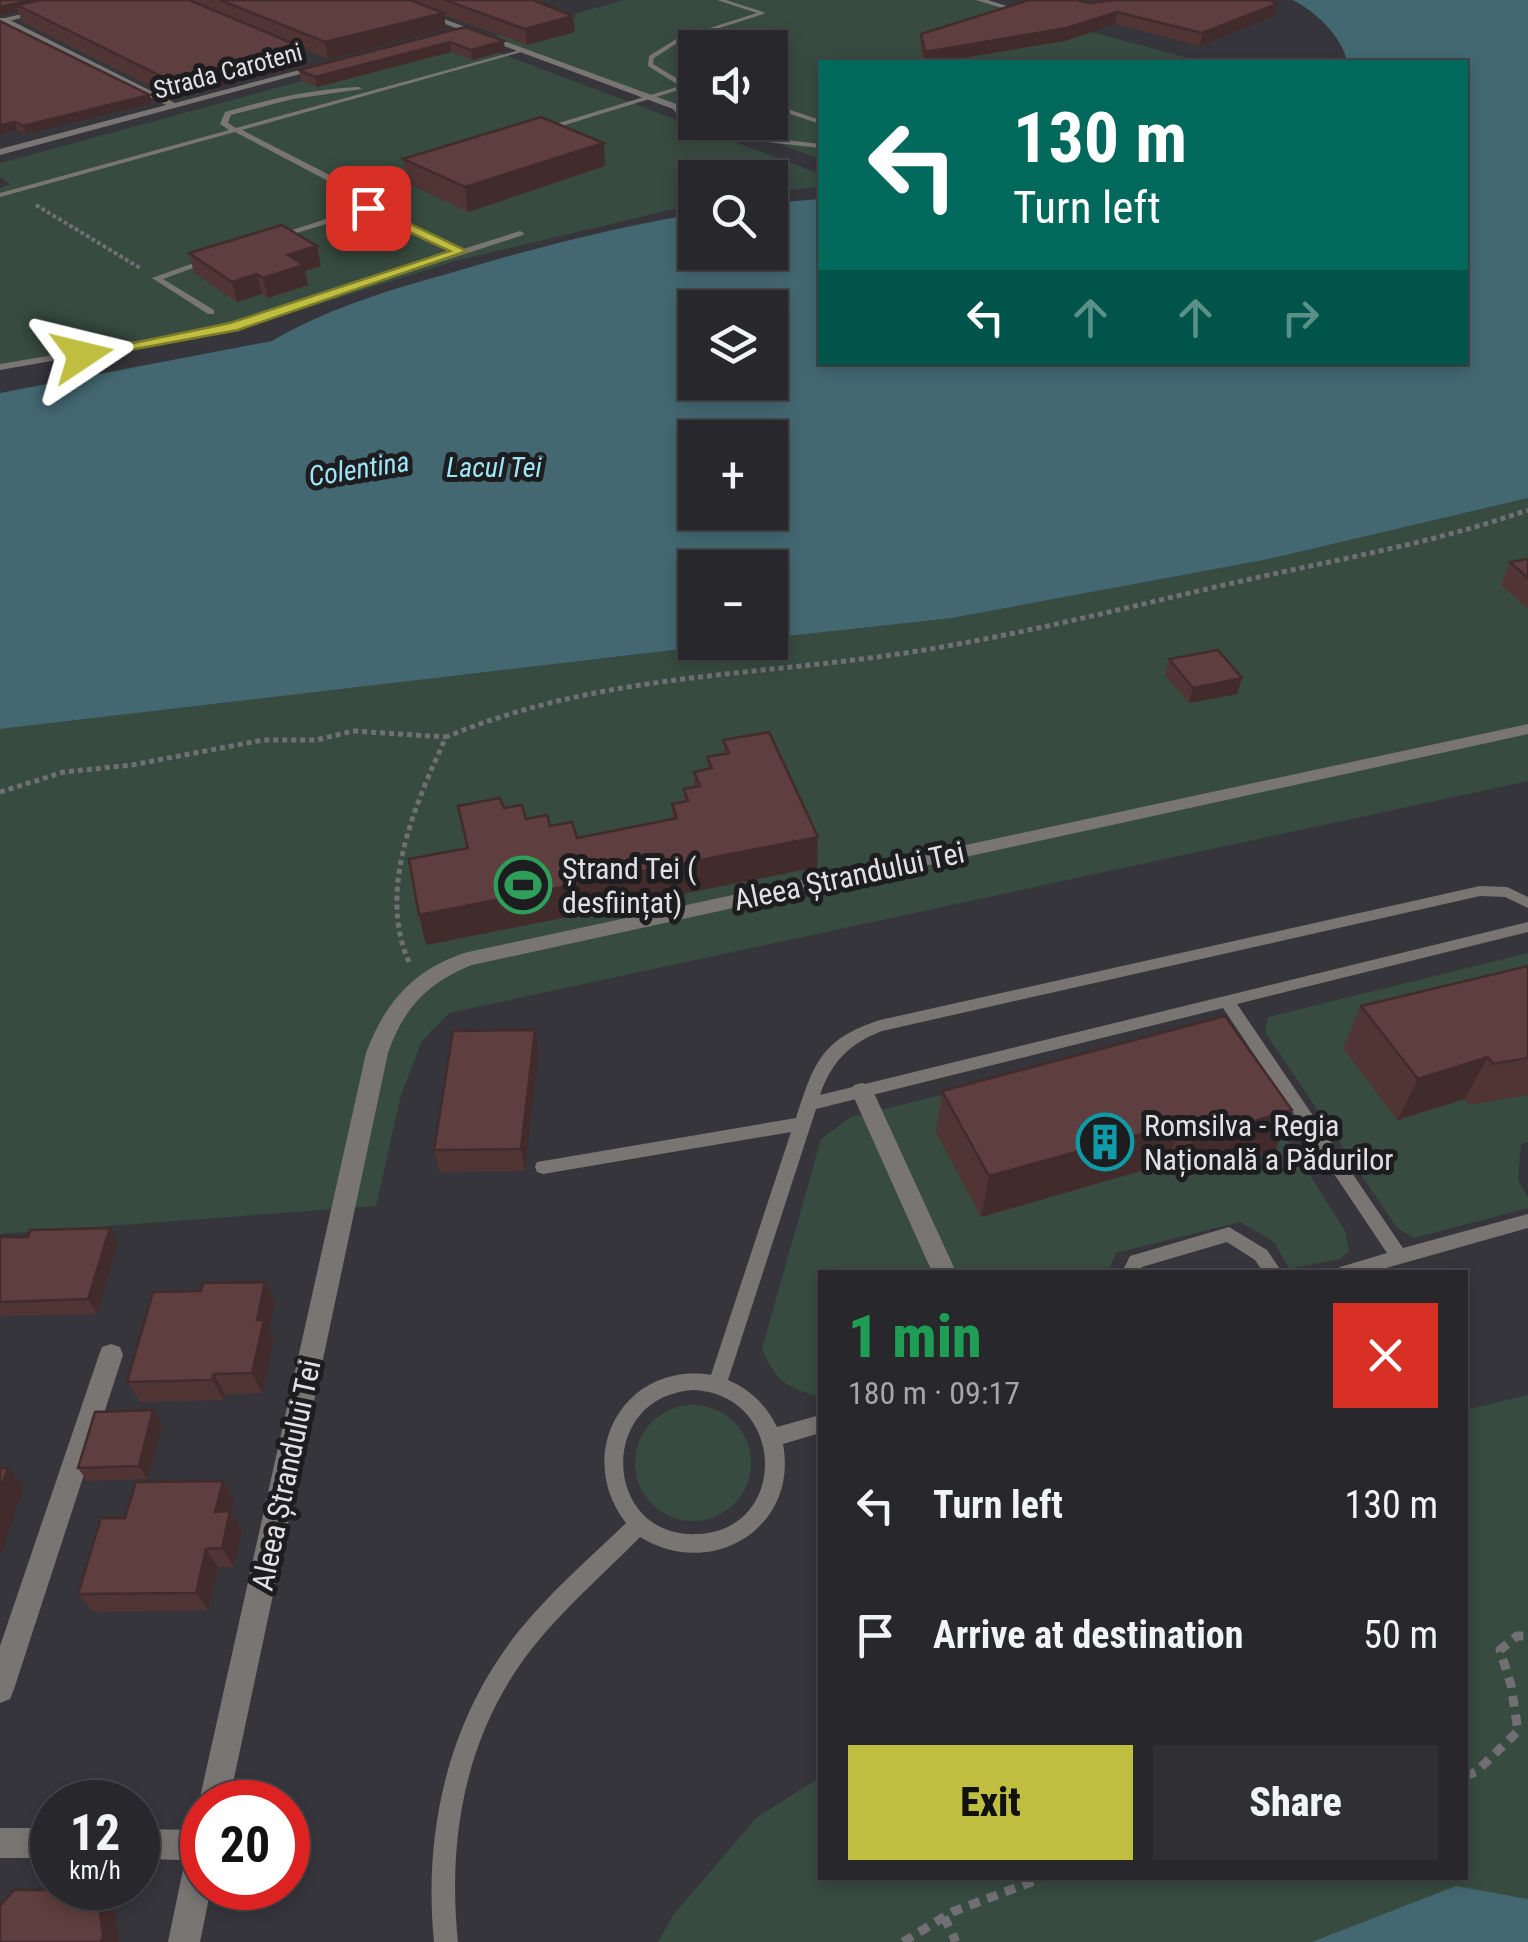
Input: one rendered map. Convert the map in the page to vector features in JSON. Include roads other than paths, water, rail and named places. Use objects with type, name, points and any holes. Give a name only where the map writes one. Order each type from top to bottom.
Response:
[{"type":"street","points":[[4,18],[95,0]]},
{"type":"street","points":[[384,0],[678,110]]},
{"type":"street","points":[[979,0],[1012,9]]},
{"type":"street","points":[[4,18],[174,106]]},
{"type":"street","points":[[439,37],[466,30]]},
{"type":"street","name":"Strada Caroteni","points":[[0,152],[16,143],[327,66],[309,59]]},
{"type":"street","name":"Aleea Ștrandului Tei","points":[[219,1780],[377,1053],[398,1005],[418,984],[441,968],[468,959],[1528,729]]},
{"type":"street","points":[[862,1092],[943,1270]]},
{"type":"street","points":[[0,1689],[111,1355]]},
{"type":"street","points":[[0,1843],[30,1843]]},
{"type":"street","points":[[184,1942],[191,1910]]},
{"type":"lane","points":[[706,30],[762,13],[720,0]]},
{"type":"lane","points":[[1104,0],[1139,0]]},
{"type":"lane","points":[[678,39],[651,57],[650,65],[678,82]]},
{"type":"lane","points":[[0,195],[522,50]]},
{"type":"lane","points":[[538,132],[678,87]]},
{"type":"lane","points":[[383,89],[313,92],[262,103],[228,114],[224,124],[352,190],[368,208],[461,251]]},
{"type":"lane","points":[[788,111],[818,121]]},
{"type":"lane","points":[[769,140],[818,146]]},
{"type":"lane","points":[[352,190],[445,161]]},
{"type":"lane","points":[[265,242],[368,208]]},
{"type":"lane","points":[[0,366],[233,327],[520,233]]},
{"type":"lane","points":[[211,260],[156,278],[211,312]]},
{"type":"lane","points":[[716,1385],[822,1064],[840,1044],[880,1026],[1480,891],[1507,892],[1528,903]]},
{"type":"lane","points":[[808,1104],[1528,927]]},
{"type":"lane","points":[[1226,1001],[1399,1258]]},
{"type":"lane","points":[[543,1168],[802,1124]]},
{"type":"lane","points":[[1354,1270],[1528,1221]]},
{"type":"lane","points":[[1132,1270],[1136,1261],[1229,1234],[1261,1255],[1272,1270]]},
{"type":"lane","points":[[692,1383],[716,1385],[742,1396],[762,1414],[774,1438],[778,1462],[773,1488],[761,1510],[740,1529],[716,1540],[688,1544],[662,1538],[639,1524],[622,1506],[613,1484],[610,1460],[616,1436],[628,1416],[647,1399],[668,1388],[692,1383]]},
{"type":"lane","points":[[774,1438],[818,1425]]},
{"type":"lane","points":[[446,1942],[441,1908],[443,1838],[459,1766],[481,1710],[513,1656],[639,1524]]},
{"type":"water","name":"Lacul Tei","points":[[1292,0],[1528,0],[1528,498],[1269,559],[952,618],[788,636],[788,550],[678,550],[678,649],[0,729],[0,393],[272,341],[316,318],[386,292],[575,239],[678,217],[678,270],[788,270],[788,202],[818,199],[818,365],[1468,365],[1468,60],[1346,60],[1334,34]]},
{"type":"water","points":[[1456,1886],[1528,1899],[1528,1942],[1312,1942]]},
{"type":"place","name":"Ștrand Tei ( desființat)","points":[[523,885]]},
{"type":"place","name":"Romsilva - Regia Națională a Pădurilor","points":[[1105,1142]]},
{"type":"water label","name":"Colentina","points":[[359,469]]}]
